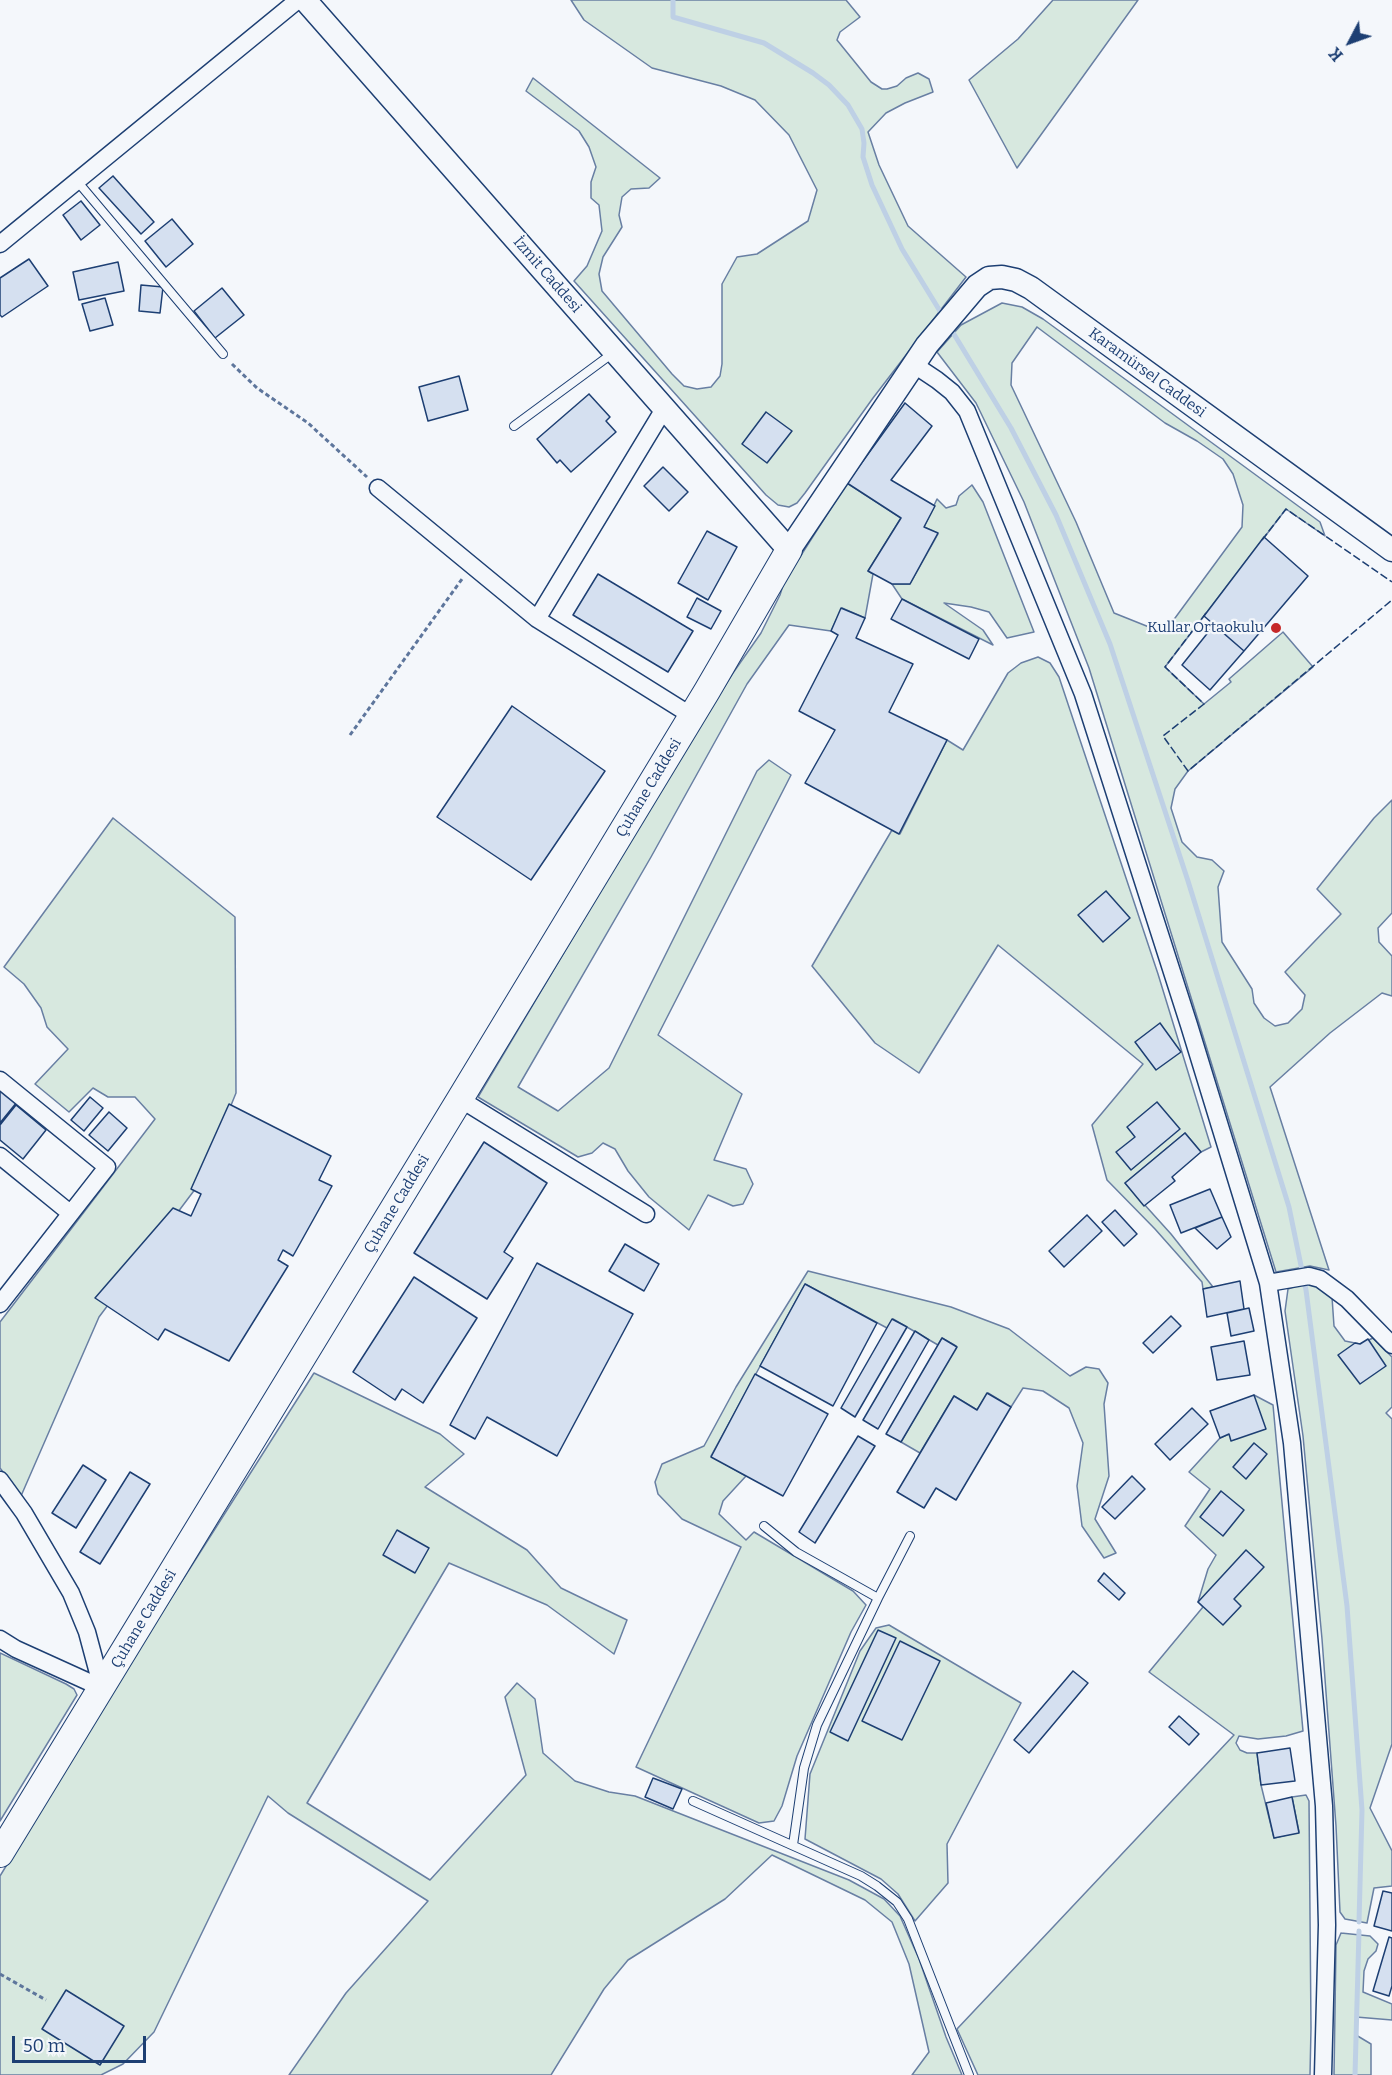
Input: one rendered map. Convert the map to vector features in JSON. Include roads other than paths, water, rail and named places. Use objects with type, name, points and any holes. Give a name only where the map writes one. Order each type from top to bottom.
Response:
[{"type":"main road","name":"İzmit Caddesi","points":[[305,0],[789,550]]},
{"type":"main road","name":"Karamürsel Caddesi","points":[[789,550],[927,345],[977,286],[989,279],[1002,277],[1016,280],[1031,288],[1392,550]]},
{"type":"main road","name":"Çuhane Caddesi","points":[[0,1854],[692,716],[789,550]]},
{"type":"street","points":[[0,244],[298,0]]},
{"type":"street","points":[[913,364],[952,392],[967,411],[1083,694],[1190,1025],[1268,1283],[1292,1443],[1324,1806],[1327,1925],[1323,2075]]},
{"type":"street","points":[[537,619],[664,409]]},
{"type":"street","points":[[378,488],[537,619],[692,716]]},
{"type":"street","points":[[0,1080],[107,1167],[0,1304]]},
{"type":"street","points":[[460,1099],[646,1214]]},
{"type":"street","points":[[0,1156],[70,1213]]},
{"type":"street","points":[[1268,1283],[1287,1278],[1310,1276],[1320,1279],[1347,1299],[1392,1345]]},
{"type":"street","points":[[0,1480],[24,1514],[71,1593],[87,1632],[102,1688]]},
{"type":"street","points":[[0,1639],[16,1649],[102,1688]]},
{"type":"lane","points":[[77,181],[224,354]]},
{"type":"lane","points":[[514,426],[614,352]]},
{"type":"lane","points":[[764,1526],[796,1552],[878,1598]]},
{"type":"lane","points":[[793,1845],[804,1768],[817,1725],[910,1536]]},
{"type":"lane","points":[[693,1801],[861,1876],[897,1902],[908,1919],[969,2075]]},
{"type":"waterway","points":[[673,0],[673,17],[764,43],[813,73],[829,85],[848,105],[862,129],[863,157],[872,185],[902,249],[943,316]]},
{"type":"waterway","points":[[949,326],[1011,428],[1056,515],[1110,644],[1188,881],[1289,1207],[1306,1290],[1347,1606],[1362,1810],[1359,1922]]},
{"type":"waterway","points":[[1355,2075],[1359,1931]]},
{"type":"place","name":"Kullar Ortaokulu","points":[[1276,628]]}]
